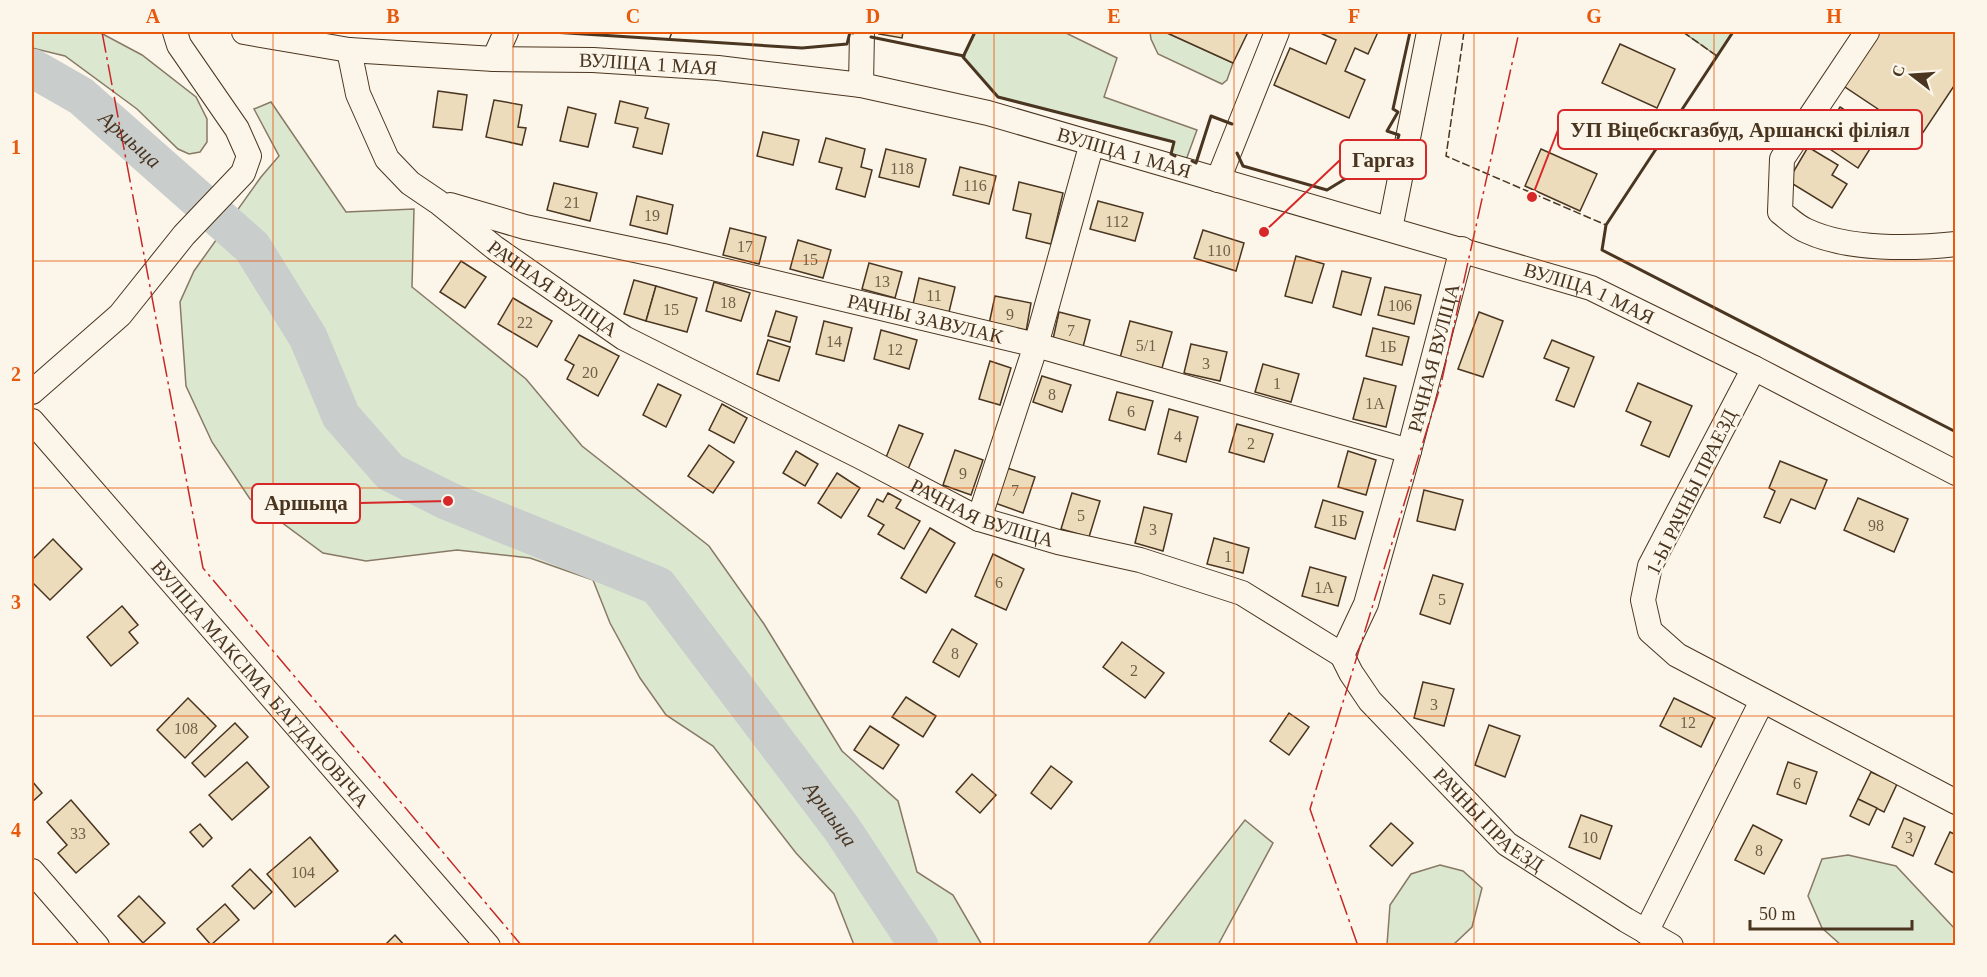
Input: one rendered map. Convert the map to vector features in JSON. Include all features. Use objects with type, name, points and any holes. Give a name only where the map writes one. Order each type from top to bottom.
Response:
[{"type":"street","points":[[32,392],[120,315],[184,234],[243,173],[249,156],[237,129],[179,45],[175,32]]},
{"type":"street","name":"ВУЛІЦА 1 МАЯ","points":[[243,32],[349,50],[494,59],[593,60],[718,68],[861,85],[988,113],[1591,288],[1754,368],[1956,473]]},
{"type":"street","points":[[494,59],[506,32]]},
{"type":"street","points":[[861,85],[862,32]]},
{"type":"street","points":[[1218,180],[1277,32]]},
{"type":"street","points":[[1390,229],[1429,32]]},
{"type":"street","points":[[1867,32],[1782,159],[1780,212],[1806,231],[1852,244],[1918,249],[1956,244]]},
{"type":"street","name":"РАЧНАЯ ВУЛІЦА","points":[[349,50],[358,94],[387,159],[411,183],[495,249],[624,338],[979,519],[1058,542],[1140,560],[1242,593],[1342,655],[1366,604],[1462,249]]},
{"type":"street","points":[[979,519],[1036,345],[1092,143]]},
{"type":"street","name":"РАЧНЫ ЗАВУЛАК","points":[[438,202],[525,227],[663,256],[1036,345],[1409,451]]},
{"type":"street","name":"1-Ы РАЧНЫ ПРАЕЗД","points":[[1754,368],[1650,566],[1643,600],[1650,631],[1677,655],[1956,802]]},
{"type":"street","name":"ВУЛІЦА МАКСІМА БАГДАНОВІЧА","points":[[32,421],[488,945]]},
{"type":"street","name":"РАЧНЫ ПРАЕЗД","points":[[1342,655],[1351,674],[1370,701],[1507,844],[1671,945]]},
{"type":"street","points":[[1647,932],[1762,701]]},
{"type":"street","points":[[32,871],[97,945]]},
{"type":"green space","points":[[32,32],[99,32],[142,55],[196,97],[207,119],[207,142],[200,152],[189,154],[178,149],[137,109],[65,56],[32,48]]},
{"type":"green space","points":[[975,32],[1064,32],[1117,58],[1104,97],[1197,130],[1186,160],[1171,154],[1174,142],[998,97],[963,57]]},
{"type":"green space","points":[[1150,32],[1165,32],[1233,63],[1227,80],[1222,84],[1158,54]]},
{"type":"green space","points":[[1683,32],[1733,32],[1717,56]]},
{"type":"green space","points":[[271,102],[346,212],[414,209],[412,287],[526,379],[582,446],[709,546],[764,624],[842,751],[898,801],[917,872],[953,895],[982,945],[854,945],[834,894],[796,853],[713,746],[666,715],[640,678],[610,623],[593,580],[530,558],[457,550],[366,561],[323,553],[250,499],[212,442],[186,386],[180,302],[194,271],[261,177],[279,156],[254,109]]},
{"type":"green space","points":[[1245,820],[1273,843],[1218,945],[1147,945]]},
{"type":"green space","points":[[1848,855],[1896,866],[1955,929],[1955,945],[1841,945],[1822,928],[1808,896],[1822,859]]},
{"type":"green space","points":[[1440,865],[1463,871],[1482,888],[1472,927],[1453,945],[1387,945],[1390,905],[1411,874]]},
{"type":"building","points":[[880,32],[903,32],[902,38],[879,34]]},
{"type":"building","points":[[1165,32],[1248,32],[1233,63]]},
{"type":"building","points":[[1318,32],[1378,32],[1368,54],[1355,48],[1345,71],[1365,80],[1349,118],[1274,85],[1290,48],[1326,64],[1336,40]]},
{"type":"building","points":[[1877,32],[1956,32],[1956,83],[1920,137],[1842,85]]},
{"type":"building","points":[[1620,44],[1675,69],[1657,108],[1602,83]]},
{"type":"building","points":[[438,91],[467,95],[462,130],[433,127]]},
{"type":"building","points":[[494,100],[522,105],[518,127],[526,128],[522,145],[486,137]]},
{"type":"building","points":[[620,101],[648,108],[645,118],[669,124],[662,154],[633,147],[638,128],[615,123]]},
{"type":"building","points":[[568,107],[596,114],[588,147],[560,141]]},
{"type":"building","points":[[1840,107],[1880,133],[1858,168],[1818,141]]},
{"type":"building","points":[[763,132],[799,140],[793,165],[757,156]]},
{"type":"building","points":[[826,138],[865,149],[861,167],[872,170],[865,197],[836,189],[842,168],[819,162]]},
{"type":"building","points":[[1808,147],[1838,165],[1832,175],[1847,184],[1832,208],[1788,181]]},
{"type":"building","points":[[886,149],[926,159],[919,187],[879,177]]},
{"type":"building","points":[[1541,149],[1597,174],[1580,211],[1525,186]]},
{"type":"building","points":[[960,167],[996,176],[989,204],[953,195]]},
{"type":"building","points":[[1019,182],[1063,193],[1051,244],[1026,238],[1031,214],[1013,210]]},
{"type":"building","points":[[554,183],[597,193],[590,221],[547,210]]},
{"type":"building","points":[[637,196],[673,205],[667,234],[630,225]]},
{"type":"building","points":[[1098,201],[1143,213],[1135,241],[1090,229]]},
{"type":"building","points":[[730,228],[766,237],[759,264],[723,255]]},
{"type":"building","points":[[1203,230],[1244,243],[1236,271],[1194,258]]},
{"type":"building","points":[[798,240],[831,250],[823,278],[790,269]]},
{"type":"building","points":[[1296,256],[1324,264],[1312,303],[1285,296]]},
{"type":"building","points":[[461,261],[486,277],[465,308],[440,292]]},
{"type":"building","points":[[869,263],[902,272],[895,298],[862,289]]},
{"type":"building","points":[[1342,271],[1371,278],[1361,315],[1333,307]]},
{"type":"building","points":[[919,278],[955,287],[949,312],[913,304]]},
{"type":"building","points":[[634,280],[656,286],[646,321],[624,314]]},
{"type":"building","points":[[714,282],[750,293],[741,321],[706,311]]},
{"type":"building","points":[[656,286],[697,298],[687,332],[646,321]]},
{"type":"building","points":[[1385,287],[1421,295],[1414,324],[1378,315]]},
{"type":"building","points":[[995,296],[1031,303],[1026,332],[989,324]]},
{"type":"building","points":[[513,298],[552,321],[537,347],[498,324]]},
{"type":"building","points":[[776,311],[797,317],[790,342],[768,336]]},
{"type":"building","points":[[1059,312],[1090,320],[1083,347],[1053,339]]},
{"type":"building","points":[[1479,312],[1503,321],[1483,377],[1458,369]]},
{"type":"building","points":[[824,321],[852,328],[844,361],[816,354]]},
{"type":"building","points":[[1130,321],[1172,332],[1162,368],[1120,358]]},
{"type":"building","points":[[1373,328],[1409,337],[1402,365],[1366,356]]},
{"type":"building","points":[[881,330],[917,340],[909,369],[874,359]]},
{"type":"building","points":[[579,335],[619,356],[598,396],[567,379],[574,365],[565,360]]},
{"type":"building","points":[[768,340],[790,347],[779,381],[757,374]]},
{"type":"building","points":[[1552,340],[1594,357],[1574,407],[1556,400],[1569,368],[1544,358]]},
{"type":"building","points":[[1191,344],[1227,352],[1220,381],[1184,373]]},
{"type":"building","points":[[990,361],[1011,368],[1000,405],[979,399]]},
{"type":"building","points":[[1263,364],[1299,374],[1291,402],[1255,392]]},
{"type":"building","points":[[1042,376],[1071,385],[1062,412],[1033,402]]},
{"type":"building","points":[[1364,378],[1396,386],[1386,427],[1353,419]]},
{"type":"building","points":[[1638,383],[1692,406],[1669,457],[1641,445],[1651,422],[1626,411]]},
{"type":"building","points":[[658,384],[681,395],[666,427],[643,415]]},
{"type":"building","points":[[1117,392],[1153,401],[1145,430],[1109,420]]},
{"type":"building","points":[[722,404],[747,418],[734,443],[709,430]]},
{"type":"building","points":[[1169,409],[1198,417],[1186,462],[1158,454]]},
{"type":"building","points":[[1237,424],[1273,434],[1264,462],[1229,452]]},
{"type":"building","points":[[899,425],[923,434],[908,469],[885,460]]},
{"type":"building","points":[[709,445],[734,462],[713,493],[688,476]]},
{"type":"building","points":[[955,450],[983,460],[971,495],[943,485]]},
{"type":"building","points":[[796,451],[818,464],[805,486],[783,473]]},
{"type":"building","points":[[1348,451],[1376,460],[1366,495],[1338,487]]},
{"type":"building","points":[[1780,461],[1827,480],[1815,509],[1791,499],[1780,523],[1764,517],[1775,491],[1769,488]]},
{"type":"building","points":[[1007,468],[1035,477],[1023,513],[995,503]]},
{"type":"building","points":[[837,473],[860,488],[841,518],[818,503]]},
{"type":"building","points":[[1424,490],[1463,500],[1455,530],[1417,521]]},
{"type":"building","points":[[888,493],[901,500],[896,508],[920,521],[904,549],[878,534],[884,525],[868,516],[877,499],[883,502]]},
{"type":"building","points":[[1072,493],[1100,501],[1089,537],[1061,529]]},
{"type":"building","points":[[1858,498],[1908,519],[1894,552],[1844,530]]},
{"type":"building","points":[[1323,500],[1363,512],[1355,539],[1315,527]]},
{"type":"building","points":[[1144,507],[1172,514],[1163,551],[1135,543]]},
{"type":"building","points":[[930,528],[955,543],[926,593],[901,578]]},
{"type":"building","points":[[1214,538],[1249,548],[1243,573],[1207,564]]},
{"type":"building","points":[[53,539],[82,569],[50,600],[32,582],[32,560]]},
{"type":"building","points":[[993,554],[1024,569],[1006,610],[975,596]]},
{"type":"building","points":[[1310,567],[1346,577],[1338,606],[1302,596]]},
{"type":"building","points":[[1433,575],[1463,584],[1450,624],[1420,614]]},
{"type":"building","points":[[122,606],[138,625],[129,632],[138,643],[111,666],[87,637]]},
{"type":"building","points":[[952,629],[977,644],[959,677],[933,662]]},
{"type":"building","points":[[1122,642],[1164,673],[1145,698],[1103,667]]},
{"type":"building","points":[[1423,682],[1454,689],[1444,726],[1414,718]]},
{"type":"building","points":[[906,697],[936,716],[923,737],[892,717]]},
{"type":"building","points":[[188,698],[216,726],[185,758],[157,730]]},
{"type":"building","points":[[1674,698],[1715,718],[1701,747],[1660,726]]},
{"type":"building","points":[[1289,713],[1309,727],[1289,755],[1270,741]]},
{"type":"building","points":[[235,723],[248,737],[205,777],[192,763]]},
{"type":"building","points":[[1489,725],[1520,736],[1505,777],[1475,765]]},
{"type":"building","points":[[870,726],[899,745],[883,769],[854,750]]},
{"type":"building","points":[[247,762],[269,787],[232,820],[209,795]]},
{"type":"building","points":[[1788,762],[1817,772],[1806,804],[1777,794]]},
{"type":"building","points":[[1051,766],[1072,782],[1051,809],[1031,793]]},
{"type":"building","points":[[1871,772],[1897,784],[1884,812],[1858,799]]},
{"type":"building","points":[[972,774],[996,795],[980,813],[956,792]]},
{"type":"building","points":[[32,781],[42,793],[32,802]]},
{"type":"building","points":[[1858,799],[1877,808],[1869,825],[1850,816]]},
{"type":"building","points":[[71,800],[109,844],[76,873],[58,853],[67,845],[47,822]]},
{"type":"building","points":[[1581,815],[1612,826],[1600,859],[1569,847]]},
{"type":"building","points":[[1904,818],[1925,827],[1913,856],[1892,847]]},
{"type":"building","points":[[1391,823],[1413,843],[1392,866],[1370,846]]},
{"type":"building","points":[[200,824],[212,838],[203,847],[190,832]]},
{"type":"building","points":[[1753,825],[1782,840],[1764,874],[1735,860]]},
{"type":"building","points":[[1950,832],[1956,835],[1956,874],[1935,864]]},
{"type":"building","points":[[310,837],[338,871],[295,907],[267,874]]},
{"type":"building","points":[[250,869],[272,892],[254,909],[232,886]]},
{"type":"building","points":[[139,896],[165,923],[143,943],[118,916]]},
{"type":"building","points":[[225,904],[239,920],[211,945],[197,929]]},
{"type":"building","points":[[395,935],[405,946],[384,946]]},
{"type":"waterway","name":"Аршыца","points":[[32,68],[81,96],[252,247],[308,337],[341,416],[390,472],[448,501],[658,586],[842,829],[919,946]]},
{"type":"fence","points":[[669,40],[672,32]]},
{"type":"fence","points":[[1464,32],[1446,156],[1606,225]]},
{"type":"fence","points":[[1683,32],[1717,56]]},
{"type":"wall","points":[[552,32],[802,48],[847,44],[850,32],[853,33]]},
{"type":"wall","points":[[975,32],[963,57],[998,97],[1174,142],[1171,154],[1175,156]]},
{"type":"wall","points":[[1398,138],[1399,135],[1387,131],[1398,112],[1393,109],[1410,32]]},
{"type":"wall","points":[[1733,32],[1606,225],[1602,250],[1956,432]]},
{"type":"wall","points":[[871,37],[964,56]]},
{"type":"wall","points":[[1192,161],[1196,163],[1211,116],[1232,124]]},
{"type":"wall","points":[[1237,153],[1243,166],[1327,190],[1395,147]]},
{"type":"power","points":[[102,32],[203,568],[522,946]]},
{"type":"power","points":[[1358,946],[1310,809],[1441,384],[1519,32]]},
{"type":"place","name":"УП Віцебскгазбуд, Аршанскі філіял","points":[[1532,197]]},
{"type":"place","name":"Гаргаз","points":[[1264,232]]},
{"type":"place","name":"Аршыца","points":[[448,501]]}]
